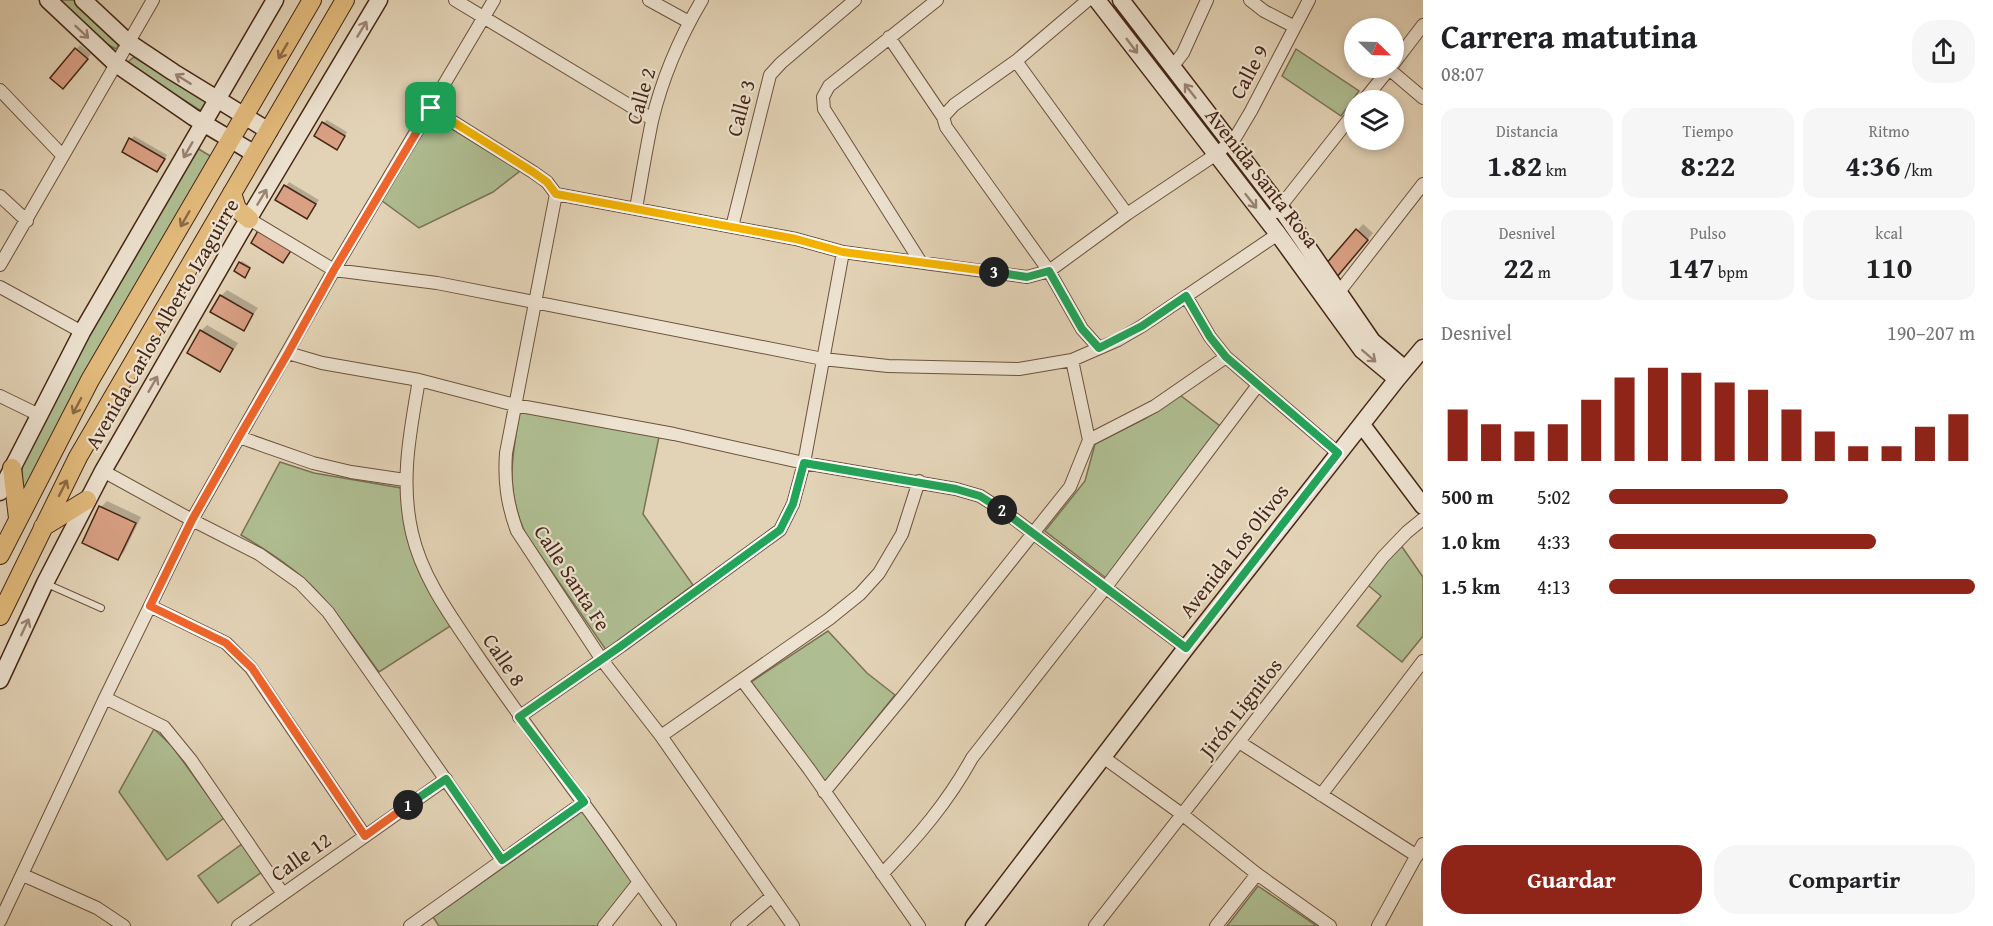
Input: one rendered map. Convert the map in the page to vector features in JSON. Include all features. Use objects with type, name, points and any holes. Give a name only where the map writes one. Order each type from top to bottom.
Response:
[{"type":"main road","name":"Avenida Carlos Alberto Izaguirre","points":[[0,555],[90,380],[312,0]]},
{"type":"main road","name":"Avenida Carlos Alberto Izaguirre","points":[[0,616],[78,457],[345,0]]},
{"type":"main road","points":[[232,193],[237,209],[249,219]]},
{"type":"main road","points":[[90,380],[98,393],[116,394]]},
{"type":"main road","points":[[12,468],[18,518]]},
{"type":"main road","points":[[43,527],[87,500]]},
{"type":"main road","points":[[0,555],[9,555],[18,559],[22,570]]},
{"type":"street","points":[[48,0],[116,63],[204,124],[255,154]]},
{"type":"street","points":[[83,0],[129,42],[269,131]]},
{"type":"street","points":[[0,265],[153,0]]},
{"type":"street","points":[[0,492],[82,332],[275,0]]},
{"type":"street","name":"Avenida Carlos Alberto Izaguirre","points":[[0,680],[45,583],[103,471],[379,0]]},
{"type":"street","points":[[455,0],[485,16],[652,119]]},
{"type":"street","points":[[0,921],[192,520],[334,270],[494,0]]},
{"type":"street","points":[[649,0],[689,22]]},
{"type":"street","name":"Calle 2","points":[[636,209],[652,119],[669,68],[689,22],[702,0]]},
{"type":"street","name":"Calle 3","points":[[732,227],[770,75],[855,0]]},
{"type":"street","points":[[920,261],[824,109],[823,97],[829,86],[937,0]]},
{"type":"street","points":[[943,117],[954,105],[1016,61],[1088,0]]},
{"type":"street","name":"Avenida Santa Rosa","points":[[1097,0],[1272,228],[1362,350],[1401,374]]},
{"type":"street","name":"Avenida Santa Rosa","points":[[1121,0],[1280,207],[1372,341],[1401,374]]},
{"type":"street","points":[[1172,67],[1183,53],[1207,0]]},
{"type":"street","points":[[1250,0],[1295,27]]},
{"type":"street","name":"Calle 9","points":[[1049,271],[1230,143],[1251,111],[1309,0]]},
{"type":"street","points":[[1404,50],[1423,25]]},
{"type":"street","points":[[889,37],[943,117],[946,127],[1049,271],[1082,329],[1099,348]]},
{"type":"street","points":[[1016,61],[1127,214]]},
{"type":"street","points":[[1372,90],[1382,78]]},
{"type":"street","points":[[1402,78],[1423,98]]},
{"type":"street","points":[[0,90],[63,156]]},
{"type":"street","points":[[431,108],[533,172],[547,182],[556,194],[796,239],[843,252],[1027,277],[1049,271]]},
{"type":"street","points":[[249,219],[334,270],[437,283],[823,359],[888,366],[1019,369],[1072,360],[1142,326],[1186,296],[1272,228],[1280,207],[1344,126]]},
{"type":"street","points":[[1339,292],[1423,184]]},
{"type":"street","name":"Calle Santa Fe","points":[[556,194],[506,453],[504,476],[509,509],[517,531],[602,660],[661,736],[793,926]]},
{"type":"street","points":[[0,196],[27,221]]},
{"type":"street","points":[[519,717],[602,660],[780,530],[793,504],[804,463],[843,252]]},
{"type":"street","points":[[0,287],[82,332]]},
{"type":"street","points":[[1186,296],[1210,337],[1226,357],[1338,453]]},
{"type":"street","name":"Avenida Los Olivos","points":[[974,926],[1186,648],[1338,453],[1423,349]]},
{"type":"street","points":[[288,353],[322,363],[420,380],[515,405],[674,434],[804,463],[918,481],[980,496],[1005,512],[1186,648]]},
{"type":"street","points":[[1089,440],[1155,406],[1226,357]]},
{"type":"street","points":[[824,792],[1070,487],[1089,440],[1072,360]]},
{"type":"street","name":"Calle 8","points":[[420,380],[408,442],[405,480],[412,534],[421,561],[452,617],[519,717],[584,802],[670,926]]},
{"type":"street","points":[[882,874],[912,843],[955,789],[972,758],[1106,587],[1258,386]]},
{"type":"street","points":[[0,396],[39,415]]},
{"type":"street","points":[[1362,425],[1423,506]]},
{"type":"street","points":[[239,437],[313,463],[351,472],[405,480]]},
{"type":"street","points":[[103,471],[259,554],[300,583],[328,612],[502,860]]},
{"type":"street","points":[[661,736],[829,619],[860,594],[879,573],[902,534],[918,481]]},
{"type":"street","name":"Jirón Lignitos","points":[[1095,926],[1383,557],[1423,519]]},
{"type":"street","points":[[150,606],[226,643],[252,668],[365,836]]},
{"type":"street","points":[[1322,795],[1423,661]]},
{"type":"street","points":[[742,680],[919,926]]},
{"type":"street","points":[[105,698],[164,727],[191,760],[283,894]]},
{"type":"street","points":[[1239,742],[1416,856]]},
{"type":"street","points":[[1102,757],[1330,926]]},
{"type":"street","name":"Calle 12","points":[[238,926],[446,779]]},
{"type":"street","points":[[410,926],[426,921],[502,860],[584,802]]},
{"type":"street","points":[[1378,926],[1423,844]]},
{"type":"street","points":[[1216,926],[1257,874]]},
{"type":"street","points":[[23,875],[97,908],[124,926]]},
{"type":"street","points":[[604,926],[638,883]]},
{"type":"street","points":[[737,926],[771,897]]},
{"type":"lane","points":[[45,583],[101,608]]},
{"type":"green space","points":[[60,0],[75,0],[120,43],[116,49],[105,43]]},
{"type":"green space","points":[[1296,49],[1358,90],[1344,90],[1344,112],[1341,116],[1282,76]]},
{"type":"green space","points":[[134,57],[204,100],[206,103],[201,111],[129,65],[129,61]]},
{"type":"green space","points":[[433,117],[520,171],[493,192],[419,228],[381,200]]},
{"type":"green space","points":[[197,148],[212,157],[23,492],[22,463],[87,335]]},
{"type":"green space","points":[[1180,395],[1220,426],[1106,578],[1045,531],[1085,481],[1095,444],[1146,418]]},
{"type":"green space","points":[[520,411],[659,437],[643,514],[693,585],[606,650],[525,533],[519,517],[512,472]]},
{"type":"green space","points":[[280,462],[314,473],[401,488],[403,509],[452,625],[379,672],[337,615],[310,584],[277,557],[241,535]]},
{"type":"green space","points":[[1398,541],[1423,577],[1423,636],[1402,662],[1357,626],[1381,596],[1364,582]]},
{"type":"green space","points":[[828,631],[867,673],[895,695],[824,783],[751,682]]},
{"type":"green space","points":[[154,729],[172,746],[224,818],[167,860],[119,792]]},
{"type":"green space","points":[[583,811],[634,883],[599,926],[439,926],[433,917]]},
{"type":"green space","points":[[242,844],[262,872],[218,903],[198,876]]},
{"type":"green space","points":[[1258,886],[1317,926],[1227,926]]},
{"type":"building","points":[[75,48],[88,59],[63,89],[50,78]]},
{"type":"building","points":[[322,122],[345,136],[337,150],[314,136]]},
{"type":"building","points":[[129,138],[165,159],[157,172],[122,152]]},
{"type":"building","points":[[284,185],[316,204],[307,219],[275,200]]},
{"type":"building","points":[[259,229],[292,249],[283,263],[251,243]]},
{"type":"building","points":[[1356,229],[1368,240],[1336,278],[1325,265]]},
{"type":"building","points":[[239,262],[250,268],[245,278],[234,271]]},
{"type":"building","points":[[220,295],[253,314],[244,331],[210,312]]},
{"type":"building","points":[[200,330],[233,349],[220,372],[187,353]]},
{"type":"building","points":[[99,506],[136,523],[118,560],[82,543]]},
{"type":"route","points":[[431,108],[533,172],[547,182],[556,194],[796,239],[843,252],[1027,277],[1049,271],[1082,329],[1099,348],[1142,326],[1186,296],[1210,337],[1226,357],[1338,453],[1186,648],[1005,512],[980,496],[918,481],[804,463],[793,504],[780,530],[519,717],[584,802],[502,860],[446,779],[365,836],[252,668],[226,643],[150,606],[192,520],[334,270],[431,108]]}]
